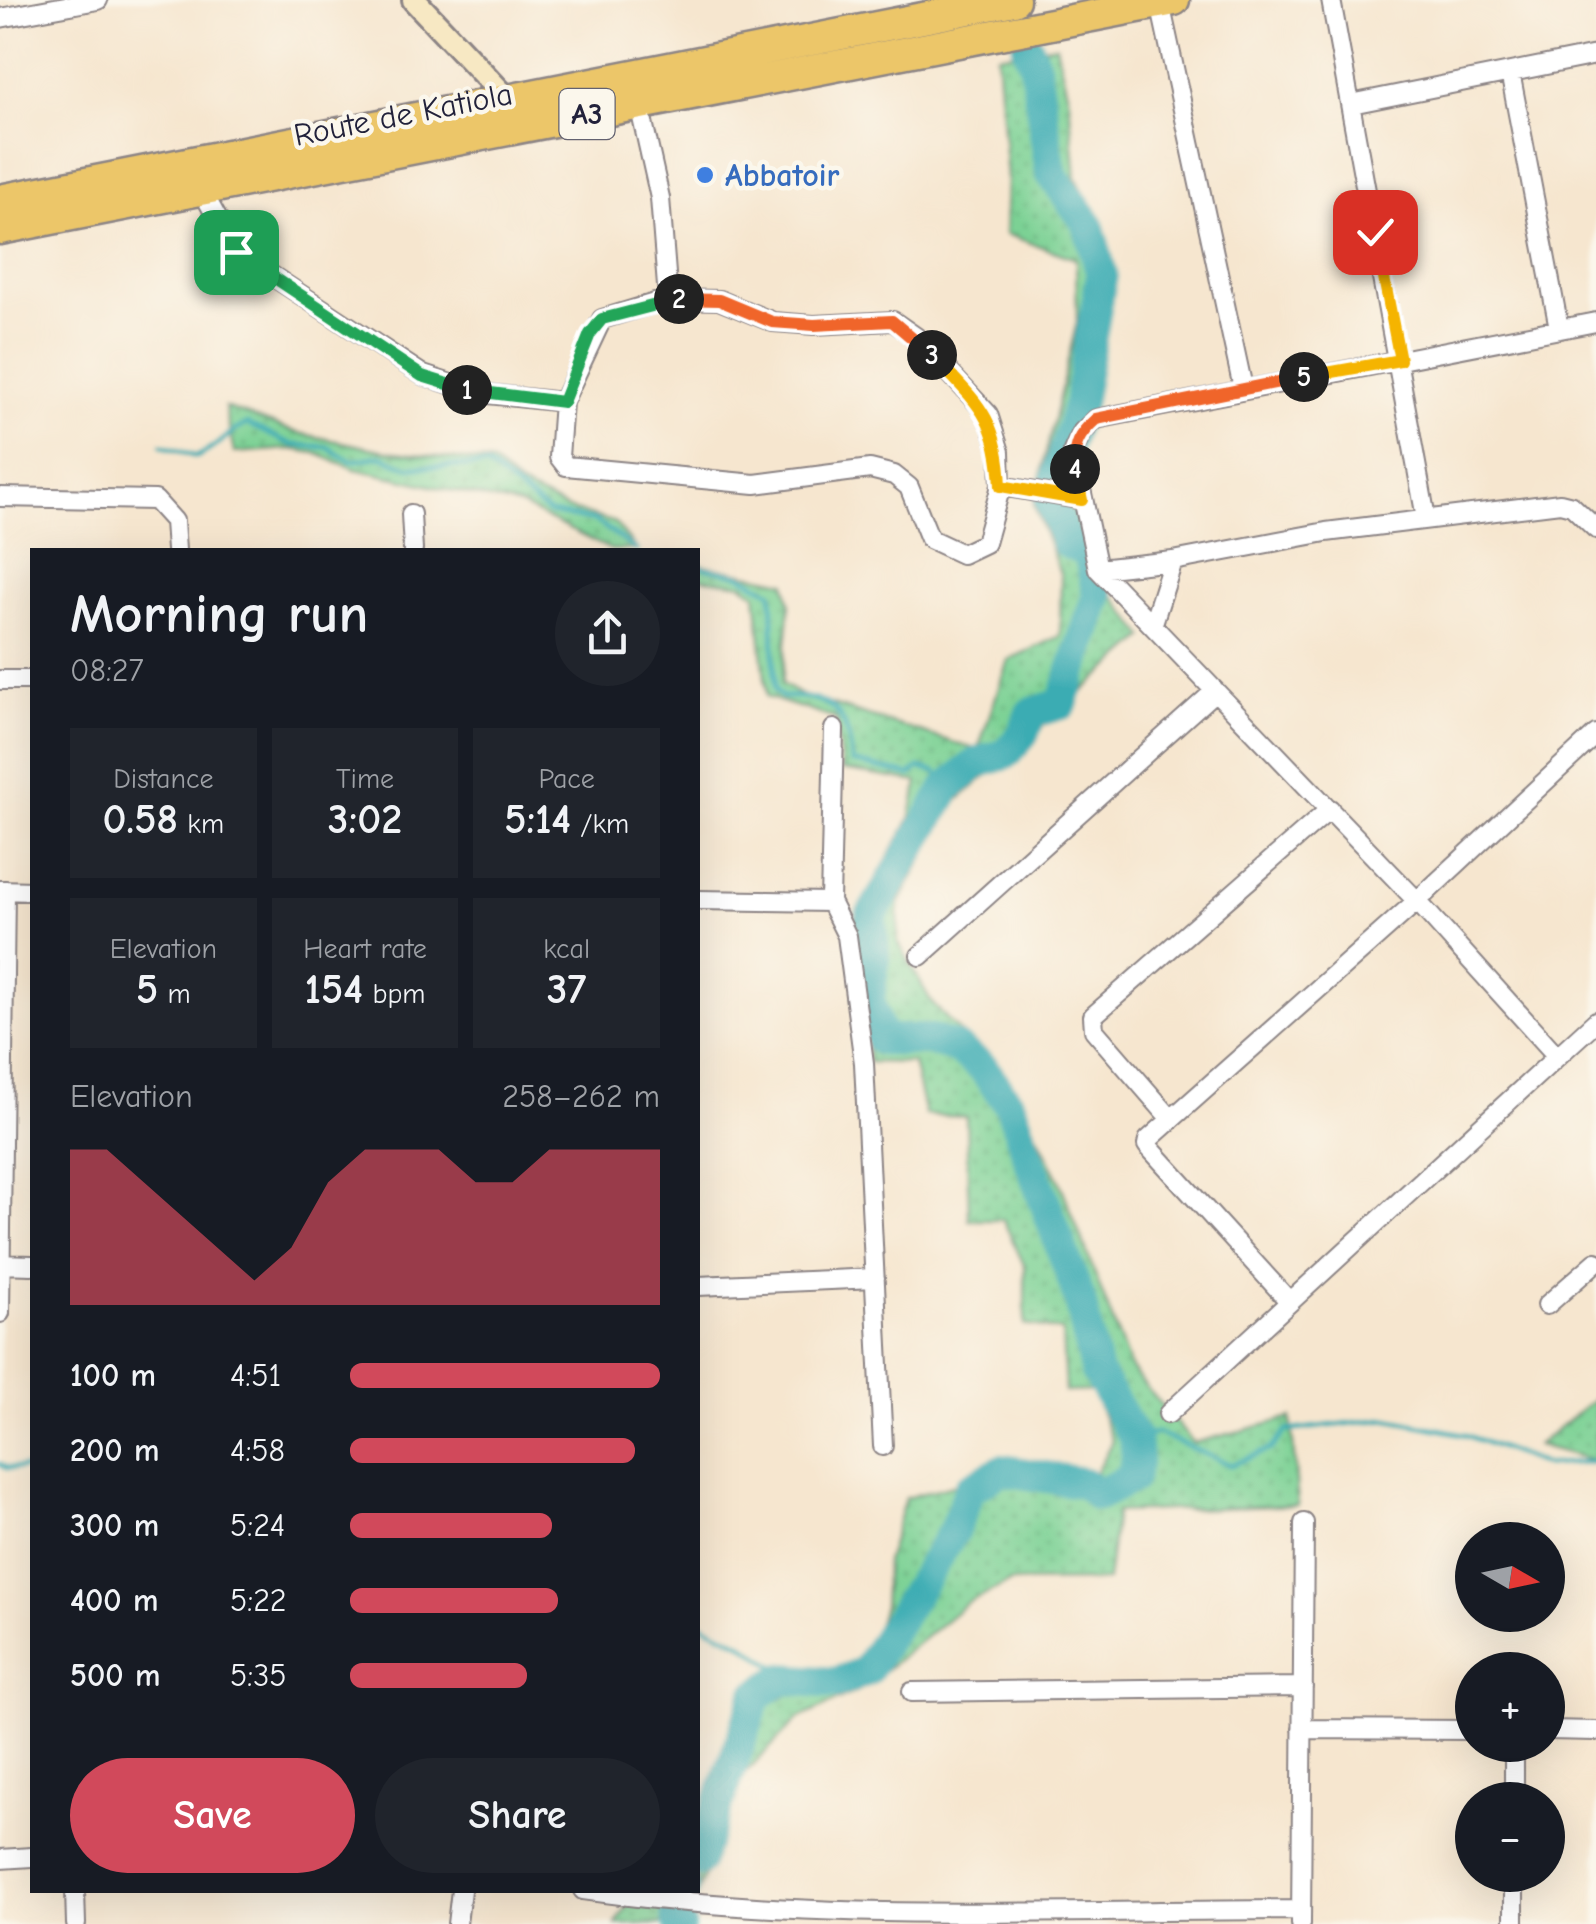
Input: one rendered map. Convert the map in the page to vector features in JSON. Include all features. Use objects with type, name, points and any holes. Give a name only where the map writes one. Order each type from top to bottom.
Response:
[{"type":"highway","name":"Route de Katiola","points":[[0,200],[1014,0]]},
{"type":"highway","name":"Route de Katiola","points":[[0,229],[1167,1]]},
{"type":"street","points":[[0,18],[98,0]]},
{"type":"street","points":[[414,0],[508,100]]},
{"type":"street","points":[[1331,0],[1426,518]]},
{"type":"street","points":[[1167,1],[1244,388]]},
{"type":"street","points":[[1350,104],[1596,55]]},
{"type":"street","points":[[1510,72],[1560,328]]},
{"type":"street","points":[[638,104],[660,198],[668,299]]},
{"type":"street","points":[[201,189],[236,252],[422,376],[478,393],[563,402]]},
{"type":"street","points":[[668,299],[719,300],[772,322],[814,325],[892,321],[916,337],[988,414],[1000,452],[1001,486],[986,543],[962,554],[930,539],[909,486],[894,475],[870,469],[755,484],[566,466],[558,457],[563,402],[590,334],[602,319],[668,299]]},
{"type":"street","points":[[1557,1056],[1417,900],[1098,569],[1073,451],[1082,432],[1096,419],[1596,322]]},
{"type":"street","points":[[1001,486],[1082,500]]},
{"type":"street","points":[[0,498],[155,500],[174,521],[176,548]]},
{"type":"street","points":[[1098,569],[1174,561],[1426,518],[1560,502],[1580,511],[1596,529]]},
{"type":"street","points":[[411,514],[412,548]]},
{"type":"street","points":[[1153,623],[1174,561]]},
{"type":"street","points":[[0,680],[30,680]]},
{"type":"street","points":[[920,956],[1215,691]]},
{"type":"street","points":[[834,729],[830,902],[847,936],[864,1063],[883,1446]]},
{"type":"street","points":[[1288,1301],[1148,1145],[1171,1119],[1596,734]]},
{"type":"street","points":[[1171,1119],[1094,1030],[1092,1016],[1330,808]]},
{"type":"street","points":[[0,1312],[3,890],[30,891]]},
{"type":"street","points":[[700,900],[830,902]]},
{"type":"street","points":[[1168,1414],[1596,1021]]},
{"type":"street","points":[[1547,1304],[1596,1262]]},
{"type":"street","points":[[0,1264],[30,1265]]},
{"type":"street","points":[[700,1286],[875,1278]]},
{"type":"street","points":[[603,1893],[686,1906],[823,1911],[1301,1917],[1304,1523]]},
{"type":"street","points":[[912,1692],[1303,1687]]},
{"type":"street","points":[[1302,1729],[1455,1730]]},
{"type":"street","points":[[1565,1730],[1596,1730]]},
{"type":"street","points":[[0,1859],[30,1857]]},
{"type":"street","points":[[1514,1892],[1514,1924]]},
{"type":"street","points":[[75,1893],[76,1924]]},
{"type":"street","points":[[457,1924],[460,1893]]},
{"type":"green space","points":[[1056,45],[1069,100],[1076,177],[1099,225],[1109,316],[1066,464],[1088,562],[1145,637],[949,808],[899,904],[898,942],[932,1003],[1017,1092],[1060,1182],[1131,1369],[1193,1443],[1291,1418],[1298,1505],[1116,1512],[1107,1581],[1010,1582],[968,1602],[863,1688],[798,1719],[742,1776],[700,1887],[700,1844],[738,1718],[849,1666],[872,1643],[883,1606],[886,1562],[905,1498],[1014,1468],[1073,1477],[1096,1472],[1112,1441],[1093,1391],[1065,1392],[1062,1331],[1025,1325],[1025,1267],[1003,1220],[969,1220],[966,1117],[925,1115],[913,1063],[869,1062],[851,924],[910,819],[918,782],[842,770],[836,719],[767,697],[756,594],[742,584],[700,578],[700,564],[786,582],[790,605],[782,684],[801,695],[978,750],[1008,660],[1060,636],[1061,576],[1034,504],[1077,322],[1076,259],[1005,234],[1007,178],[997,55]]},
{"type":"green space","points":[[225,407],[298,433],[386,451],[492,463],[520,486],[568,509],[614,522],[635,548],[607,548],[521,506],[355,469],[315,453],[290,449],[234,453]]},
{"type":"green space","points":[[1596,1398],[1596,1461],[1537,1445]]},
{"type":"green space","points":[[635,1893],[698,1893],[686,1924],[616,1924]]},
{"type":"waterway","points":[[700,1855],[757,1695],[782,1679],[836,1683],[866,1671],[954,1530],[970,1488],[1002,1470],[1084,1483],[1098,1495],[1132,1478],[1137,1459],[1135,1439],[1095,1370],[1080,1300],[1010,1105],[983,1068],[956,1048],[931,1040],[881,1040],[869,1000],[874,958],[871,916],[948,787],[977,763],[1006,754],[1023,734],[1031,713],[1062,704],[1098,594],[1089,553],[1067,543],[1050,499],[1079,404],[1102,275],[1088,224],[1051,173],[1035,66],[1027,46]]},
{"type":"waterway","points":[[162,445],[196,457],[247,424],[293,445],[327,447],[351,461],[381,456],[408,467],[487,466],[549,513],[596,521],[633,548]]},
{"type":"waterway","points":[[700,566],[740,575],[772,592],[775,690],[782,697],[814,699],[835,711],[847,732],[852,762],[910,775],[919,768],[936,772],[948,787]]},
{"type":"waterway","points":[[1135,1439],[1157,1433],[1231,1465],[1271,1449],[1286,1431],[1386,1419],[1463,1434],[1546,1465],[1596,1461]]},
{"type":"waterway","points":[[0,1464],[7,1468],[30,1468]]},
{"type":"waterway","points":[[700,1623],[741,1643],[795,1680]]},
{"type":"waterway","points":[[680,1924],[676,1914],[682,1893]]},
{"type":"place","name":"Abbatoir","points":[[705,175]]},
{"type":"route","points":[[236,252],[422,376],[478,393],[563,402],[590,334],[602,319],[668,299],[719,300],[772,322],[814,325],[892,321],[916,337],[988,414],[1000,452],[1001,486],[1082,500],[1073,451],[1082,432],[1096,419],[1400,360],[1375,232]]}]
